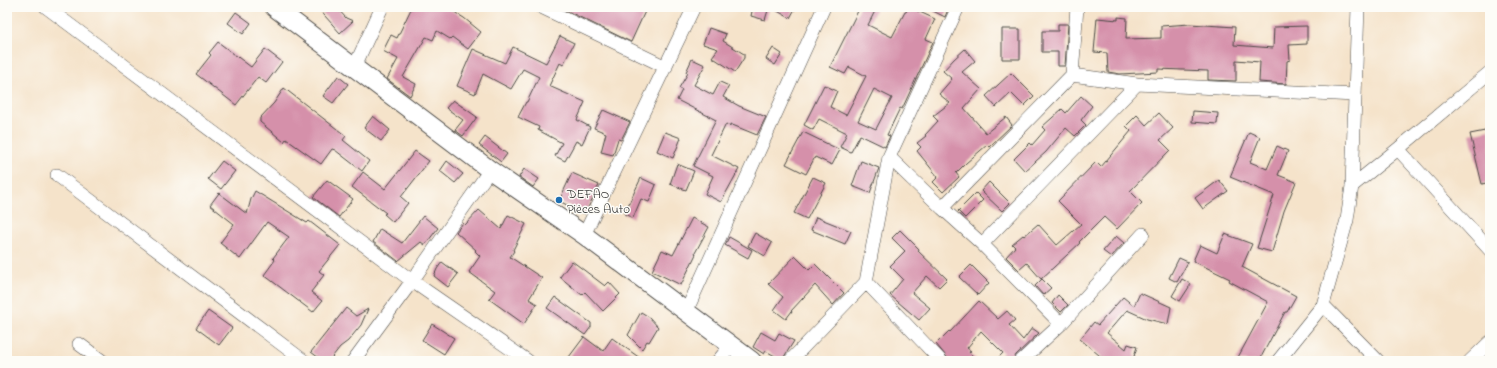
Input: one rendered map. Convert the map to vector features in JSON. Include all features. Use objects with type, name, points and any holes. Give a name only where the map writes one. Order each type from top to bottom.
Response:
[{"type":"street","points":[[46,7],[412,281],[528,361]]},
{"type":"street","points":[[274,7],[490,170],[584,235],[752,361]]},
{"type":"street","points":[[354,68],[382,7]]},
{"type":"street","points":[[541,7],[666,67]]},
{"type":"street","points":[[584,235],[694,7]]},
{"type":"street","points":[[686,312],[824,7]]},
{"type":"street","points":[[790,361],[866,282],[889,157],[958,7]]},
{"type":"street","points":[[942,208],[1072,75],[1077,7]]},
{"type":"street","points":[[1278,361],[1323,305],[1347,220],[1352,186],[1358,7]]},
{"type":"street","points":[[1352,186],[1490,72]]},
{"type":"street","points":[[1072,75],[1137,84],[1355,95]]},
{"type":"street","points":[[982,244],[1137,84]]},
{"type":"street","points":[[1398,149],[1490,250]]},
{"type":"street","points":[[889,157],[982,244],[1061,324]]},
{"type":"street","points":[[353,361],[412,281],[490,170]]},
{"type":"street","points":[[57,175],[304,361]]},
{"type":"street","points":[[1021,361],[1061,324],[1144,234]]},
{"type":"street","points":[[866,282],[941,361]]},
{"type":"street","points":[[1323,305],[1378,361]]},
{"type":"street","points":[[1470,361],[1490,342]]},
{"type":"street","points":[[79,344],[102,361]]},
{"type":"street","points":[[718,361],[730,345]]},
{"type":"building","points":[[317,7],[336,7],[346,18],[353,21],[340,33]]},
{"type":"building","points":[[412,7],[446,7],[464,18],[481,32],[468,49],[452,37],[450,39],[437,31],[433,40],[426,37],[403,77],[416,84],[410,96],[387,79],[398,59],[383,51],[391,35],[397,38]]},
{"type":"building","points":[[559,7],[647,7],[631,42]]},
{"type":"building","points":[[753,7],[769,7],[765,20],[751,16]]},
{"type":"building","points":[[770,7],[796,7],[790,18]]},
{"type":"building","points":[[860,7],[877,7],[868,25],[892,37],[909,7],[935,19],[926,39],[933,42],[902,109],[900,108],[887,135],[890,136],[885,147],[860,135],[851,152],[840,147],[847,133],[819,119],[813,130],[804,125],[824,85],[837,91],[830,107],[846,115],[866,76],[849,67],[845,74],[830,67]],"holes":[[[874,89],[892,98],[876,129],[858,121]]]},
{"type":"building","points":[[925,7],[949,7],[945,17]]},
{"type":"building","points":[[236,12],[251,23],[243,34],[228,23]]},
{"type":"building","points":[[1118,17],[1127,18],[1126,39],[1161,38],[1161,26],[1190,24],[1235,27],[1234,45],[1273,48],[1274,27],[1307,26],[1307,44],[1289,45],[1290,60],[1287,61],[1286,84],[1259,82],[1260,62],[1236,60],[1236,81],[1208,80],[1208,71],[1158,69],[1158,72],[1120,74],[1108,72],[1107,53],[1094,52],[1097,18],[1118,20]]},
{"type":"building","points":[[1058,24],[1068,24],[1065,66],[1058,66],[1058,52],[1042,52],[1042,31],[1058,31]]},
{"type":"building","points":[[709,28],[726,34],[723,41],[744,54],[744,58],[735,72],[712,57],[718,49],[703,44]]},
{"type":"building","points":[[1002,29],[1020,29],[1020,59],[1002,59]]},
{"type":"building","points":[[560,36],[574,43],[563,65],[560,63],[549,86],[585,102],[577,120],[590,127],[582,144],[576,141],[565,161],[555,156],[562,143],[538,130],[539,127],[518,117],[539,77],[523,69],[511,89],[483,74],[475,94],[457,86],[473,49],[505,63],[513,47],[546,63]]},
{"type":"building","points":[[218,42],[251,67],[265,49],[282,62],[266,83],[258,77],[236,105],[196,74],[211,55],[209,53]]},
{"type":"building","points":[[773,48],[782,54],[775,65],[766,59]]},
{"type":"building","points":[[965,49],[975,61],[962,72],[981,89],[964,108],[986,133],[1006,117],[1012,125],[989,147],[987,145],[966,163],[956,173],[959,177],[943,192],[933,182],[938,177],[917,151],[921,147],[917,143],[926,136],[925,135],[938,121],[933,116],[950,103],[939,94],[952,79],[943,71]]},
{"type":"building","points":[[692,59],[705,65],[694,85],[713,95],[720,82],[729,86],[723,97],[739,106],[766,117],[757,135],[730,124],[730,126],[726,124],[711,155],[739,169],[721,202],[705,194],[713,176],[693,166],[716,120],[677,100],[682,90],[679,88],[688,73],[686,72]]},
{"type":"building","points":[[1011,73],[1034,96],[1024,106],[1011,93],[996,107],[986,96]]},
{"type":"building","points":[[338,76],[348,84],[333,103],[323,96]]},
{"type":"building","points":[[284,88],[346,136],[343,140],[369,161],[362,171],[332,149],[321,164],[286,139],[284,142],[260,122],[260,118],[274,103]]},
{"type":"building","points":[[1081,96],[1092,106],[1081,120],[1086,125],[1075,136],[1066,128],[1046,152],[1025,171],[1014,159],[1030,143],[1032,145],[1045,130],[1042,127],[1062,109],[1066,113]]},
{"type":"building","points":[[453,100],[477,117],[463,136],[455,130],[463,120],[446,108]]},
{"type":"building","points":[[603,110],[630,122],[621,140],[618,139],[613,155],[601,152],[606,133],[594,128]]},
{"type":"building","points":[[1193,111],[1218,113],[1217,124],[1192,122]]},
{"type":"building","points":[[1159,113],[1173,128],[1160,140],[1170,150],[1130,191],[1142,203],[1117,229],[1104,217],[1079,242],[1080,243],[1041,279],[1027,263],[1019,270],[1006,257],[1015,247],[1012,244],[1038,224],[1057,245],[1081,224],[1058,201],[1096,162],[1101,167],[1131,131],[1126,126],[1137,115],[1146,125]]},
{"type":"building","points":[[373,116],[390,130],[381,141],[364,128]]},
{"type":"building","points":[[1490,130],[1490,182],[1482,184],[1470,134]]},
{"type":"building","points":[[665,132],[681,138],[673,158],[657,151]]},
{"type":"building","points":[[803,132],[840,150],[832,165],[815,157],[806,174],[786,164]]},
{"type":"building","points":[[1249,132],[1260,137],[1250,162],[1267,169],[1277,146],[1288,151],[1278,175],[1296,182],[1284,211],[1272,252],[1257,248],[1274,195],[1230,177]]},
{"type":"building","points":[[485,137],[507,154],[501,162],[479,145]]},
{"type":"building","points":[[415,151],[429,161],[401,197],[408,203],[393,222],[384,214],[386,213],[352,187],[363,172],[385,189]]},
{"type":"building","points":[[222,161],[235,171],[221,189],[208,179]]},
{"type":"building","points":[[447,161],[463,174],[455,183],[440,171]]},
{"type":"building","points":[[861,161],[879,168],[870,193],[852,186]]},
{"type":"building","points":[[677,164],[694,171],[686,190],[670,184]]},
{"type":"building","points":[[524,169],[539,179],[533,187],[519,177]]},
{"type":"building","points":[[572,173],[599,185],[585,214],[559,201]]},
{"type":"building","points":[[813,177],[826,183],[807,219],[794,213]]},
{"type":"building","points":[[641,178],[656,185],[649,202],[641,199],[633,218],[624,214]]},
{"type":"building","points":[[327,180],[353,199],[339,217],[313,197]]},
{"type":"building","points":[[1219,180],[1228,191],[1203,209],[1195,198]]},
{"type":"building","points":[[989,182],[1010,203],[1002,211],[981,191]]},
{"type":"building","points":[[255,191],[307,223],[309,221],[340,245],[319,271],[324,275],[311,292],[322,301],[313,312],[264,275],[275,260],[273,258],[289,237],[267,222],[240,259],[220,243],[234,224],[210,205],[219,193],[247,214]]},
{"type":"building","points":[[976,193],[983,200],[965,218],[958,211]]},
{"type":"building","points":[[479,210],[501,229],[508,215],[526,224],[510,257],[542,278],[529,299],[537,304],[524,324],[489,299],[495,291],[469,272],[480,256],[475,251],[476,250],[456,232],[463,223],[465,225]]},
{"type":"building","points":[[423,216],[438,228],[425,245],[421,242],[398,261],[373,242],[380,229],[402,243]]},
{"type":"building","points":[[816,217],[851,231],[845,244],[811,230]]},
{"type":"building","points":[[692,218],[709,227],[695,253],[696,254],[681,285],[652,271],[662,250],[673,255]]},
{"type":"building","points":[[900,230],[919,249],[918,251],[947,279],[939,287],[927,276],[912,293],[930,308],[919,320],[890,295],[903,279],[890,266],[905,251],[892,238]]},
{"type":"building","points":[[755,233],[772,243],[765,256],[748,246]]},
{"type":"building","points":[[1225,234],[1252,244],[1242,267],[1296,296],[1287,312],[1285,312],[1259,361],[1236,361],[1268,302],[1229,281],[1230,279],[1193,261],[1200,245],[1217,253]]},
{"type":"building","points":[[1116,236],[1124,243],[1111,257],[1103,251]]},
{"type":"building","points":[[729,237],[752,250],[748,258],[725,245]]},
{"type":"building","points":[[795,256],[809,270],[815,264],[844,293],[833,305],[815,285],[791,311],[786,319],[774,310],[783,297],[768,284]]},
{"type":"building","points":[[1179,258],[1188,262],[1177,282],[1169,278]]},
{"type":"building","points":[[572,261],[605,286],[609,282],[620,294],[603,311],[585,292],[582,295],[560,277]]},
{"type":"building","points":[[442,262],[458,274],[448,287],[434,276]]},
{"type":"building","points":[[971,265],[989,283],[978,295],[959,277]]},
{"type":"building","points":[[1042,279],[1051,288],[1043,295],[1035,286]]},
{"type":"building","points":[[1182,279],[1191,284],[1180,301],[1172,296]]},
{"type":"building","points":[[1140,293],[1171,307],[1168,324],[1147,319],[1127,310],[1107,333],[1126,349],[1128,344],[1137,347],[1134,356],[1140,361],[1133,361],[1123,358],[1120,361],[1106,361],[1080,339],[1094,322],[1098,325],[1123,297],[1134,306]]},
{"type":"building","points":[[1058,295],[1068,305],[1061,312],[1052,303]]},
{"type":"building","points":[[555,297],[591,323],[591,327],[585,335],[547,308]]},
{"type":"building","points":[[979,301],[998,319],[1007,311],[1015,320],[1009,325],[1023,340],[1032,328],[1039,333],[1016,355],[1013,361],[995,361],[1003,353],[981,331],[967,348],[971,351],[969,352],[977,361],[950,361],[936,344],[949,331],[950,332]]},
{"type":"building","points":[[346,308],[356,316],[368,309],[361,325],[348,341],[340,347],[329,361],[323,361],[311,352]]},
{"type":"building","points":[[208,311],[232,328],[219,345],[196,328]]},
{"type":"building","points":[[641,312],[649,317],[658,327],[649,342],[647,341],[642,349],[628,335]]},
{"type":"building","points":[[432,324],[454,338],[444,354],[422,340]]},
{"type":"building","points":[[761,332],[775,340],[779,333],[794,341],[782,360],[766,351],[764,354],[753,347]]},
{"type":"building","points":[[584,337],[603,351],[612,338],[644,361],[566,361]]},
{"type":"place","name":"DEFAO Pièces Auto","points":[[559,200]]}]
